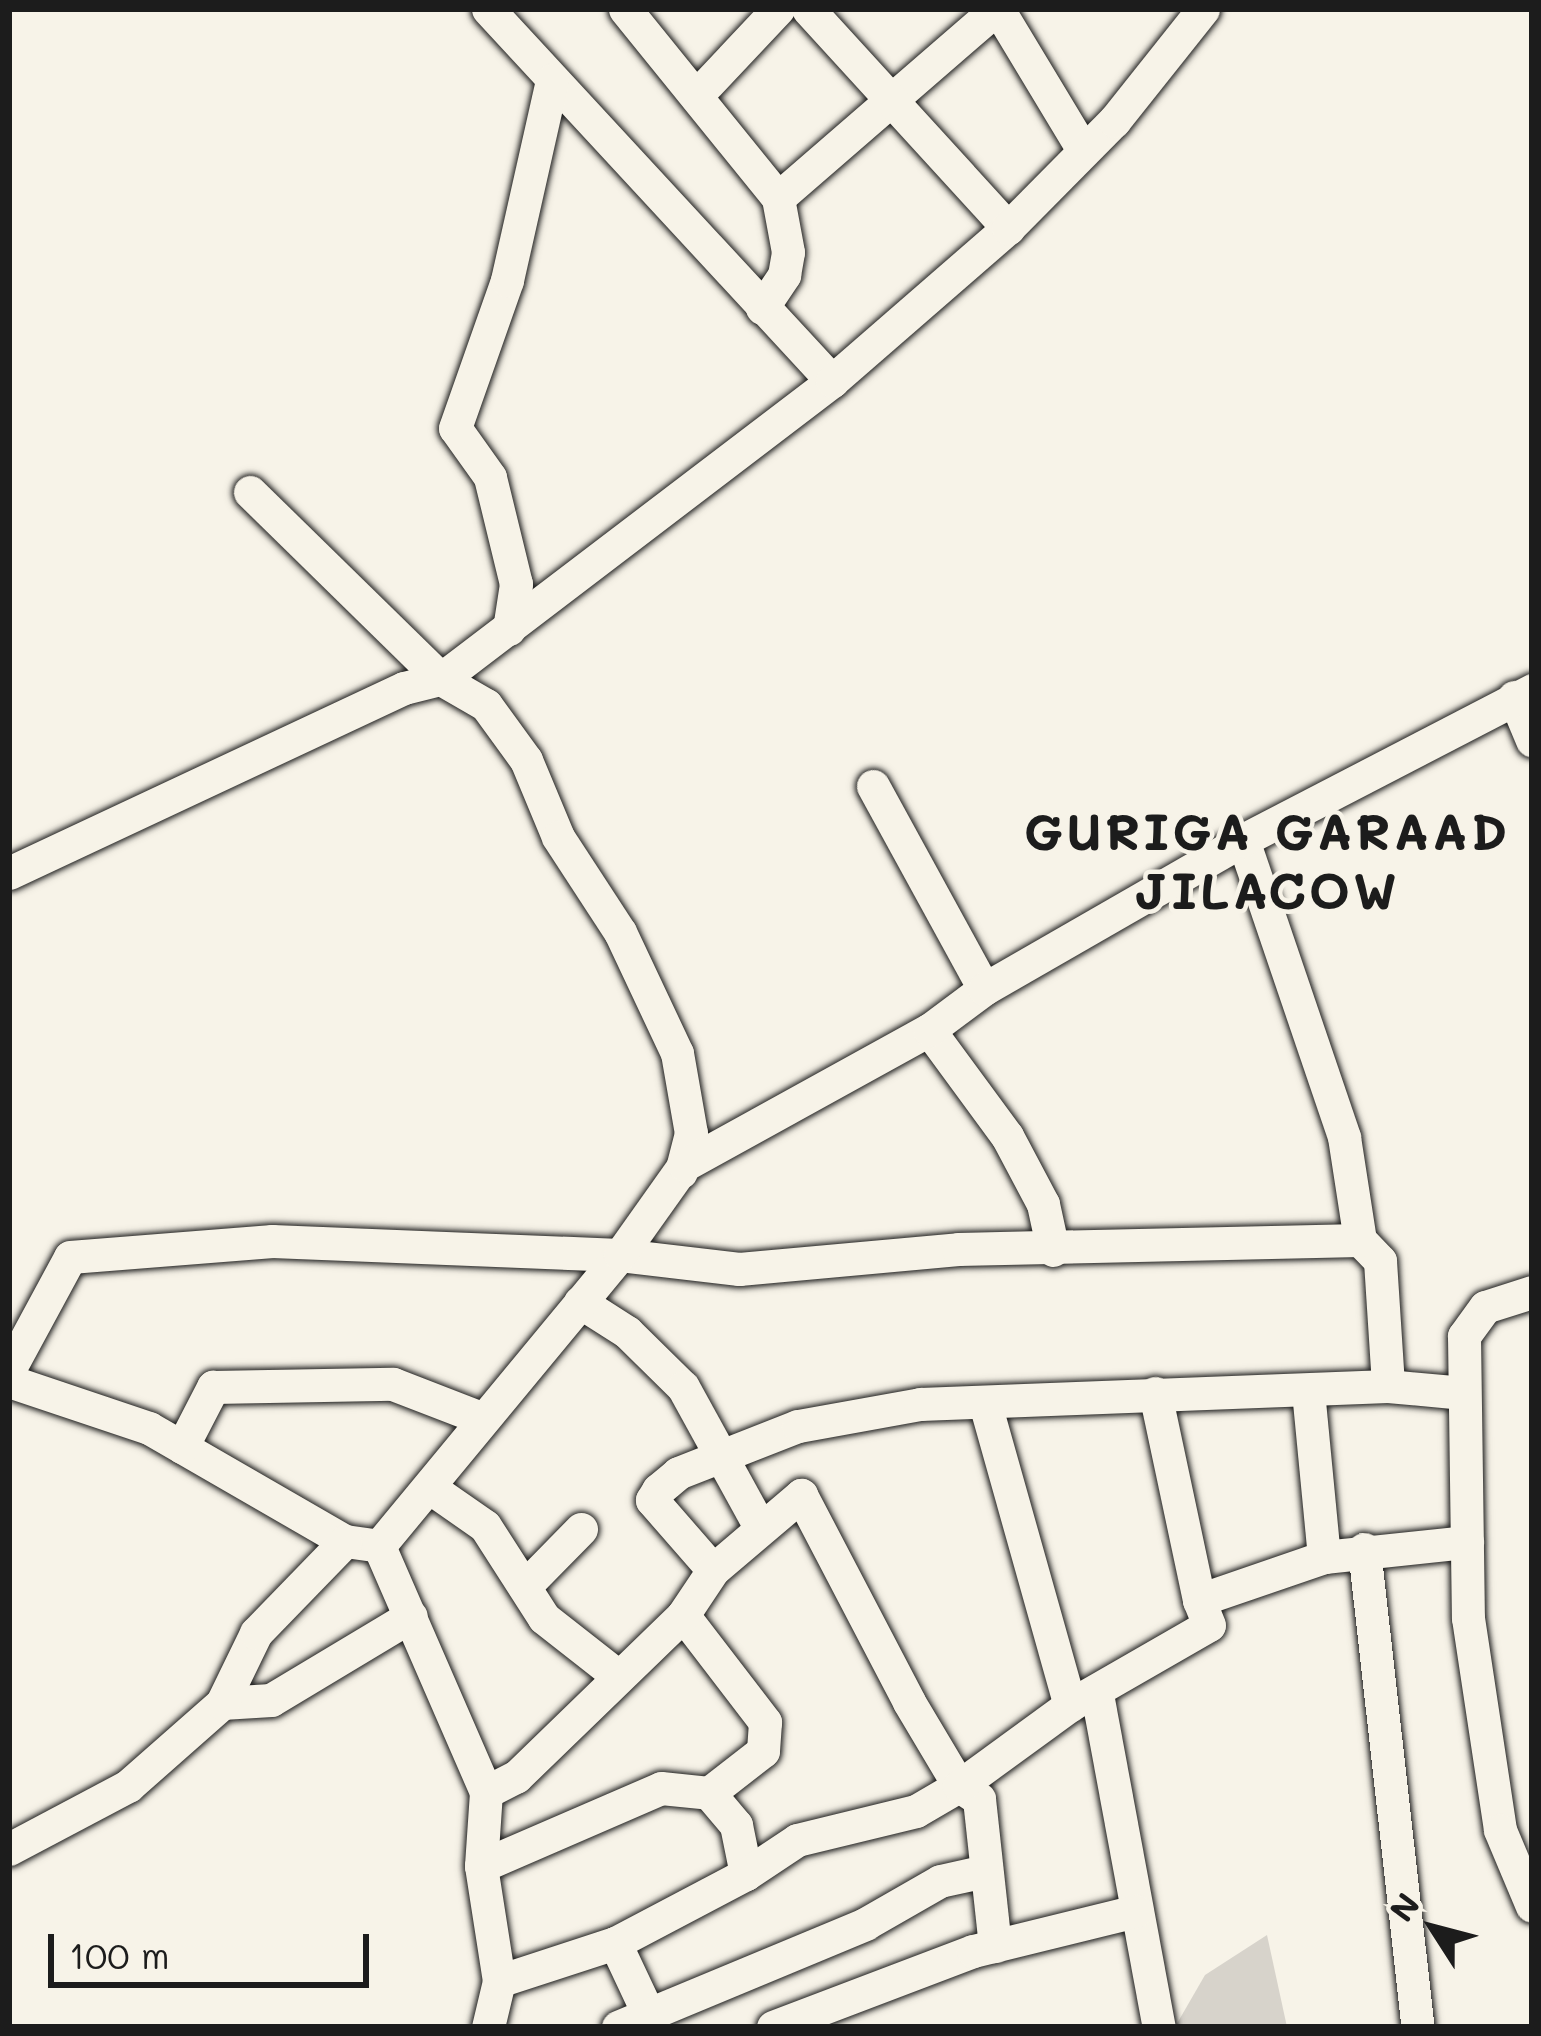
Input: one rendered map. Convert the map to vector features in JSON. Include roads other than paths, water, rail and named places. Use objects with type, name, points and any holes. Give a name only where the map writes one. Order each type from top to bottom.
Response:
[{"type":"street","points":[[488,9],[832,381]]},
{"type":"street","points":[[625,9],[778,198],[788,253],[762,308]]},
{"type":"street","points":[[696,96],[778,9]]},
{"type":"street","points":[[808,9],[1008,228]]},
{"type":"street","points":[[778,198],[997,9],[1082,148]]},
{"type":"street","points":[[9,873],[404,688],[441,680],[832,381],[1008,228],[1082,148],[1114,121],[1203,9]]},
{"type":"street","points":[[508,628],[516,584],[490,477],[455,428],[507,280],[552,80]]},
{"type":"street","points":[[250,492],[441,680],[486,705],[526,760],[558,837],[620,932],[677,1053],[692,1133],[681,1172],[620,1256],[379,1546]]},
{"type":"street","points":[[681,1172],[1243,840],[1523,693],[1532,740]]},
{"type":"street","points":[[873,786],[984,989]]},
{"type":"street","points":[[1243,840],[1343,1137],[1360,1240],[1380,1261],[1388,1386]]},
{"type":"street","points":[[928,1030],[1006,1136],[1043,1204],[1053,1250]]},
{"type":"street","points":[[9,1370],[70,1257],[272,1241],[620,1256],[740,1269],[958,1249],[1360,1240]]},
{"type":"street","points":[[1528,1890],[1500,1831],[1477,1684],[1467,1542],[1464,1394],[1469,1320],[1532,1292]]},
{"type":"street","points":[[580,1302],[627,1332],[683,1387],[759,1526]]},
{"type":"street","points":[[9,1381],[182,1447],[345,1540],[379,1546]]},
{"type":"street","points":[[182,1447],[213,1387],[394,1384],[482,1418]]},
{"type":"street","points":[[713,1570],[652,1501],[678,1473],[798,1426],[920,1404],[986,1407],[1155,1393],[1388,1386],[1464,1394]]},
{"type":"street","points":[[1308,1391],[1324,1557]]},
{"type":"street","points":[[499,1981],[615,1943],[746,1874],[797,1840],[916,1811],[1083,1700],[1209,1625],[1198,1600],[1155,1393]]},
{"type":"street","points":[[986,1407],[1083,1700],[1136,1911],[1159,2027]]},
{"type":"street","points":[[429,1487],[485,1526],[544,1618],[618,1676]]},
{"type":"street","points":[[486,1792],[515,1777],[683,1615],[713,1570],[759,1526],[801,1495],[959,1786],[979,1799],[995,1946]]},
{"type":"street","points":[[525,1586],[581,1529]]},
{"type":"street","points":[[9,1849],[128,1786],[222,1703],[256,1633],[345,1540]]},
{"type":"street","points":[[1198,1600],[1324,1557],[1364,1549],[1467,1542]]},
{"type":"street","points":[[379,1546],[486,1792],[481,1866],[499,1981],[488,2027]]},
{"type":"street","points":[[1364,1549],[1418,2027]]},
{"type":"street","points":[[481,1866],[661,1788],[709,1793],[763,1751],[765,1722],[683,1615]]},
{"type":"street","points":[[222,1703],[271,1700],[411,1616]]},
{"type":"street","points":[[709,1793],[736,1825],[746,1874]]},
{"type":"street","points":[[615,1943],[632,2019],[865,1924],[940,1881],[986,1871]]},
{"type":"street","points":[[772,2027],[995,1946],[1136,1911]]},
{"type":"district","name":"GURIGA GARAAD JILACOW","points":[[1267,860]]}]
